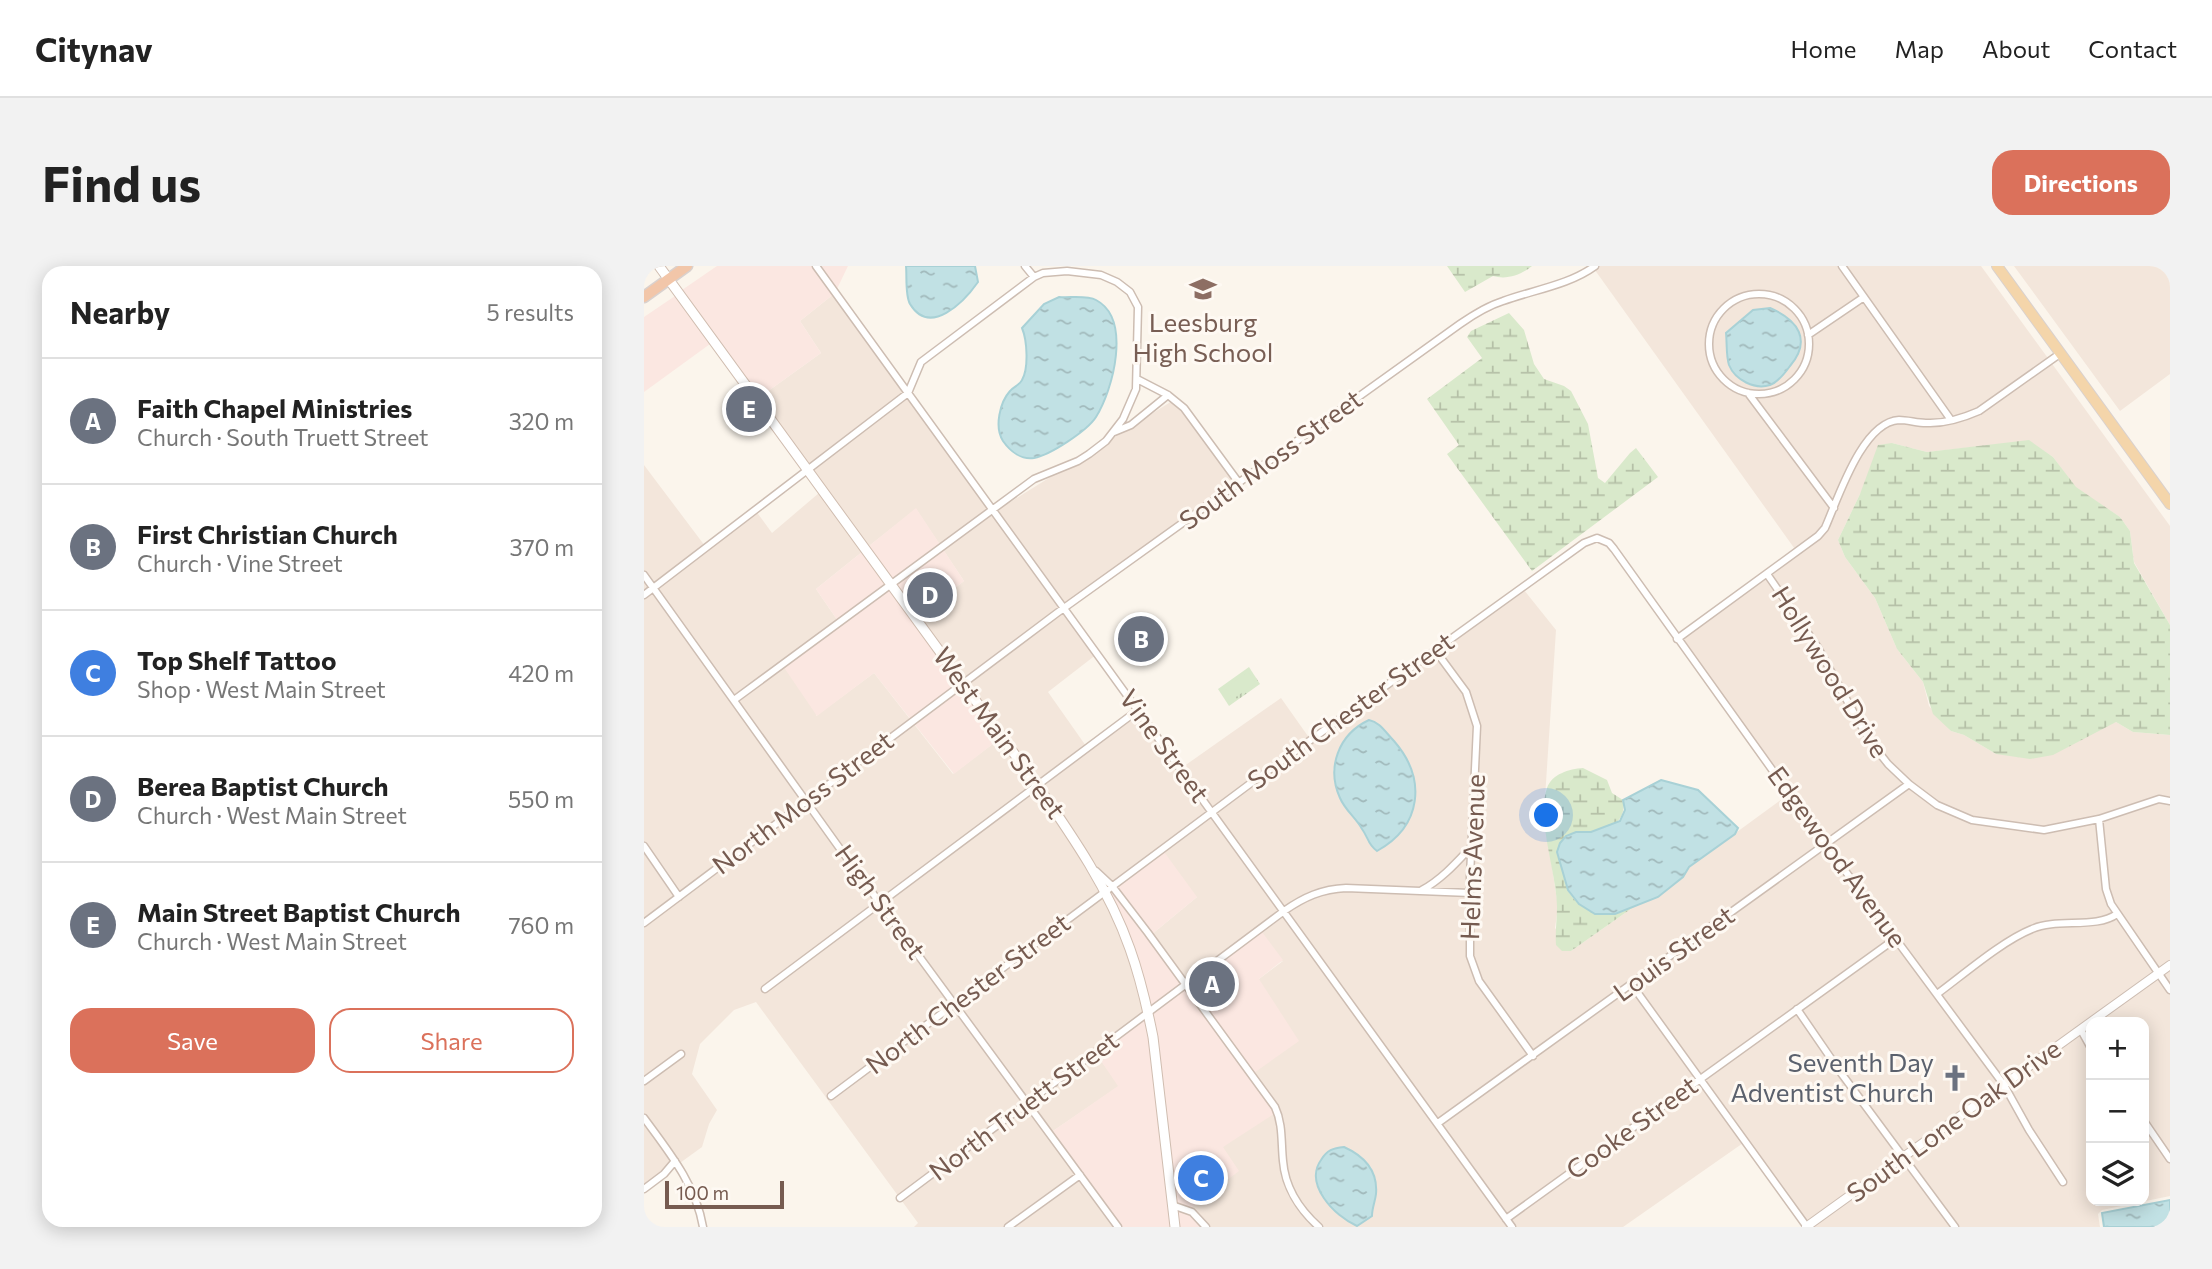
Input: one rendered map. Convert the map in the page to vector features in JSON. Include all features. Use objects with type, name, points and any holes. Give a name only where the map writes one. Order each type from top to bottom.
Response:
[{"type":"highway","points":[[644,297],[687,266]]},
{"type":"main road","name":"West Main Street","points":[[659,266],[1037,785],[1108,889],[1130,949],[1153,1037],[1175,1227]]},
{"type":"main road","points":[[1997,266],[2170,504]]},
{"type":"street","name":"Vine Street","points":[[816,266],[1512,1227]]},
{"type":"street","points":[[1025,266],[1034,277]]},
{"type":"street","name":"South Moss Street","points":[[963,683],[1477,313],[1500,302],[1556,284],[1595,266]]},
{"type":"street","points":[[1842,266],[1951,420]]},
{"type":"street","points":[[644,595],[908,393],[921,362],[1043,273],[1067,271],[1101,275],[1130,292],[1138,307],[1136,389],[1114,432]]},
{"type":"street","points":[[1761,294],[1781,299],[1796,310],[1808,335],[1805,361],[1794,378],[1775,390],[1748,393],[1733,387],[1724,381],[1713,367],[1710,358],[1708,340],[1711,330],[1721,313],[1743,297],[1761,294]]},
{"type":"street","points":[[1808,335],[1864,297]]},
{"type":"street","points":[[1677,639],[1818,536],[1825,528],[1863,446],[1875,430],[1894,421],[1926,423],[1951,420],[1979,411],[2061,353]]},
{"type":"street","points":[[1137,379],[1168,396],[1191,417],[1240,483]]},
{"type":"street","points":[[1748,393],[1834,508]]},
{"type":"street","points":[[734,700],[1034,479],[1078,461],[1114,432],[1131,425],[1168,396]]},
{"type":"street","name":"Edgewood Avenue","points":[[1602,539],[1614,548],[1826,845],[2004,1085],[2063,1182]]},
{"type":"street","name":"South Chester Street","points":[[1108,889],[1584,543],[1602,539]]},
{"type":"street","name":"Hollywood Drive","points":[[1767,574],[1817,646],[1866,733],[1888,764],[1924,797],[1954,814],[1990,824],[2044,830],[2099,819],[2159,799],[2168,800]]},
{"type":"street","name":"High Street","points":[[644,575],[1118,1227]]},
{"type":"street","name":"Helms Avenue","points":[[1435,650],[1466,692],[1477,726],[1469,956],[1475,973],[1533,1056]]},
{"type":"street","name":"North Moss Street","points":[[644,923],[963,683]]},
{"type":"street","points":[[765,989],[1138,710]]},
{"type":"street","name":"Louis Street","points":[[1438,1123],[1909,785]]},
{"type":"street","points":[[2099,819],[2106,889],[2118,914],[2170,990]]},
{"type":"street","points":[[644,846],[679,897]]},
{"type":"street","points":[[1421,891],[1433,884],[1471,847]]},
{"type":"street","points":[[1108,889],[1185,985],[1275,1107],[1281,1128],[1283,1163],[1290,1187],[1304,1211],[1319,1227]]},
{"type":"street","name":"North Chester Street","points":[[831,1096],[1108,889]]},
{"type":"street","name":"North Truett Street","points":[[900,1198],[1094,1051],[1284,911],[1310,895],[1332,889],[1470,893]]},
{"type":"street","points":[[1937,994],[2031,929],[2058,923],[2108,919],[2118,914]]},
{"type":"street","name":"Cooke Street","points":[[1506,1219],[1895,939]]},
{"type":"street","name":"South Lone Oak Drive","points":[[1807,1227],[2170,965]]},
{"type":"street","points":[[1632,985],[1807,1227]]},
{"type":"street","points":[[1797,1009],[1955,1227]]},
{"type":"street","points":[[2081,1030],[2086,1039]]},
{"type":"street","points":[[644,1081],[681,1054]]},
{"type":"street","points":[[644,1118],[675,1161],[691,1190],[703,1227]]},
{"type":"street","points":[[2149,1128],[2170,1159]]},
{"type":"street","points":[[644,1189],[664,1174],[675,1161]]},
{"type":"street","points":[[1008,1227],[1080,1175]]},
{"type":"street","points":[[1172,1205],[1192,1212],[1206,1227]]},
{"type":"shaded area","points":[[717,266],[848,266],[835,293],[800,321],[821,353],[760,397],[682,290]]},
{"type":"shaded area","points":[[1592,266],[1981,266],[2170,526],[2170,625],[2134,562],[2130,531],[2120,517],[2076,488],[2053,457],[2029,441],[1927,452],[1892,443],[1860,494],[1838,540],[1845,557],[1875,598],[1897,649],[1923,682],[1929,706],[1951,731],[1964,735],[1996,754],[2116,722],[2133,732],[2170,735],[2170,960],[2091,1017],[2086,1017],[2086,1020],[1806,1222],[1746,1141],[1623,1227],[1205,1227],[1192,1207],[1223,1147],[1251,1075],[1259,979],[1283,961],[1185,984],[1151,935],[1197,897],[1109,890],[1080,839],[919,616],[964,581],[916,509],[869,546],[760,397],[821,353],[800,321],[835,293],[996,511],[1177,398],[1240,483],[1064,609],[1097,654],[1048,692],[1086,746],[1136,708],[1180,769],[1281,698],[1310,739],[1524,590],[1556,630],[1544,813],[1558,907],[1555,928],[1571,951],[1635,906],[1658,897],[1683,877],[1689,867],[1789,794],[1678,642],[1797,552]],"holes":[[[1349,735],[1368,842],[1333,770],[1338,750]],[[1326,1152],[1371,1167],[1375,1177],[1376,1194],[1372,1216],[1339,1214],[1317,1186],[1315,1172]]]},
{"type":"shaded area","points":[[2014,266],[2170,266],[2170,374],[2120,411]]},
{"type":"shaded area","points":[[675,296],[710,344],[644,392],[644,317]]},
{"type":"shaded area","points":[[644,465],[705,546],[753,507],[772,533],[819,493],[862,552],[816,589],[840,624],[816,716],[874,673],[953,774],[998,740],[1072,844],[1106,905],[1126,950],[1145,1020],[1095,1052],[1119,1086],[1053,1131],[1121,1227],[914,1227],[918,1223],[756,1002],[734,1010],[700,1044],[692,1074],[717,1110],[709,1124],[702,1147],[644,1189]]},
{"type":"shaded area","points":[[916,508],[964,581],[919,616],[869,546]]},
{"type":"shaded area","points":[[862,552],[998,740],[954,774],[874,673],[817,716],[783,666],[840,624],[816,589]]},
{"type":"shaded area","points":[[1162,849],[1197,897],[1151,935],[1185,983],[1259,928],[1283,960],[1259,979],[1299,1041],[1251,1075],[1277,1112],[1223,1147],[1239,1171],[1192,1207],[1205,1227],[1179,1227],[1157,1036],[1134,947],[1109,890]]},
{"type":"shaded area","points":[[2170,970],[2170,1196],[2149,1200],[2149,1017],[2105,1017]]},
{"type":"shaded area","points":[[1145,1020],[1170,1227],[1121,1227],[1053,1131],[1118,1086],[1095,1052]]},
{"type":"shaded area","points":[[2086,1031],[2086,1206],[2121,1206],[2102,1210],[2098,1214],[2100,1227],[1813,1227]]},
{"type":"green space","points":[[1447,266],[1532,266],[1514,276],[1493,276],[1465,292]]},
{"type":"green space","points":[[1509,313],[1524,330],[1534,364],[1544,379],[1571,391],[1588,424],[1598,478],[1605,483],[1636,448],[1658,477],[1532,571],[1447,454],[1459,445],[1427,399],[1482,358],[1467,337],[1471,331]]},
{"type":"green space","points":[[2029,440],[2053,457],[2076,487],[2120,517],[2130,531],[2134,563],[2170,625],[2170,735],[2133,732],[2116,722],[2053,755],[2030,759],[1996,754],[1964,735],[1951,731],[1933,714],[1923,682],[1897,649],[1875,598],[1845,557],[1838,540],[1860,494],[1878,445],[1892,443],[1927,452]]},
{"type":"green space","points":[[1249,667],[1260,684],[1229,706],[1218,689]]},
{"type":"green space","points":[[1248,672],[1256,683],[1233,699],[1225,688]]},
{"type":"green space","points":[[1583,768],[1607,780],[1612,793],[1623,800],[1623,809],[1621,817],[1610,827],[1576,832],[1565,864],[1565,883],[1580,905],[1596,913],[1614,914],[1635,906],[1571,951],[1562,951],[1556,945],[1556,894],[1545,831],[1544,801],[1549,783],[1553,779],[1567,771]]},
{"type":"water","points":[[906,266],[975,266],[978,282],[964,299],[946,313],[927,317],[918,313],[908,300]]},
{"type":"water","points":[[1059,297],[1092,298],[1107,309],[1114,322],[1116,338],[1113,373],[1102,405],[1091,423],[1049,452],[1034,458],[1025,458],[1012,451],[1003,441],[999,429],[999,415],[1006,396],[1021,382],[1026,368],[1022,328],[1044,304]]},
{"type":"water","points":[[1770,308],[1788,318],[1794,325],[1801,339],[1800,348],[1797,357],[1779,380],[1770,385],[1752,385],[1736,375],[1729,365],[1726,333],[1753,310]]},
{"type":"water","points":[[1369,720],[1383,728],[1405,756],[1415,786],[1415,801],[1403,829],[1377,851],[1342,802],[1334,775],[1335,763],[1343,743],[1359,726]]},
{"type":"water","points":[[1661,780],[1698,790],[1738,828],[1735,834],[1689,867],[1683,877],[1658,897],[1615,914],[1595,914],[1579,904],[1568,890],[1557,852],[1560,843],[1566,836],[1576,832],[1591,832],[1620,821],[1625,810],[1623,800]]},
{"type":"water","points":[[1344,1147],[1368,1165],[1375,1178],[1376,1194],[1372,1216],[1357,1226],[1331,1207],[1316,1179],[1317,1169],[1326,1154],[1333,1149]]},
{"type":"water","points":[[2170,1200],[2170,1227],[2104,1227],[2102,1213]]},
{"type":"place","name":"Leesburg High School","points":[[1203,289]]},
{"type":"place","name":"Main Street Baptist Church","points":[[749,409]]},
{"type":"place","name":"Berea Baptist Church","points":[[930,595]]},
{"type":"place","name":"First Christian Church","points":[[1141,639]]},
{"type":"place","name":"Faith Chapel Ministries","points":[[1212,984]]},
{"type":"place","name":"Seventh Day Adventist Church","points":[[1955,1078]]},
{"type":"place","name":"Top Shelf Tattoo","points":[[1201,1178]]}]
